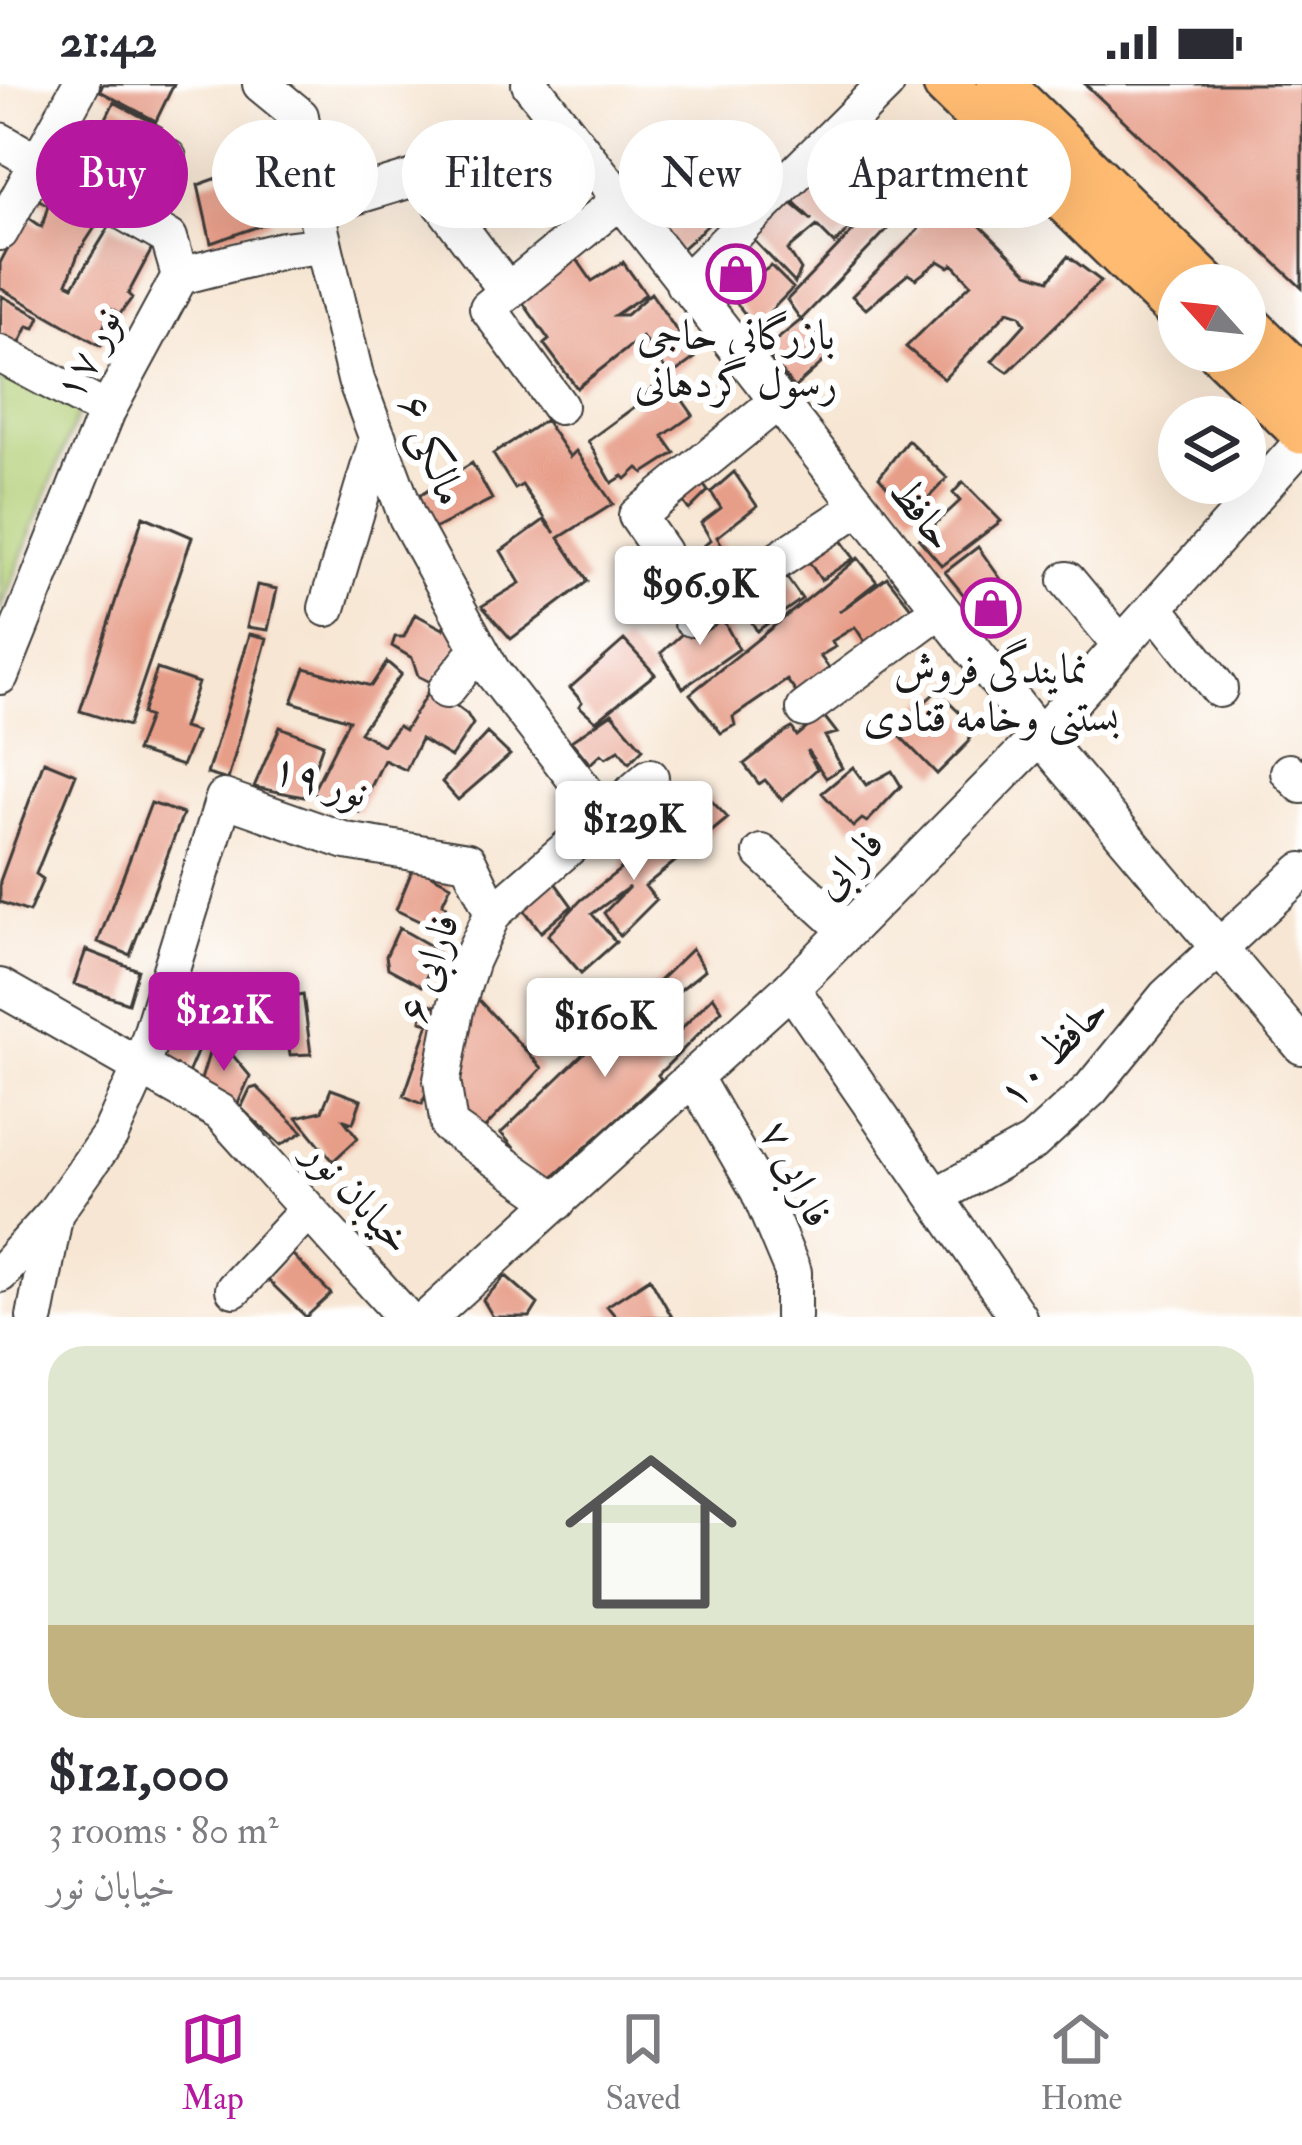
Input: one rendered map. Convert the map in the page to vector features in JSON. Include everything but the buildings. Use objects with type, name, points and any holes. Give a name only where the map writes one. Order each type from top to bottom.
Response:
[{"type":"main road","points":[[946,84],[1158,291]]},
{"type":"main road","points":[[1000,84],[1184,264]]},
{"type":"main road","points":[[1266,344],[1302,379]]},
{"type":"main road","points":[[1242,372],[1302,431]]},
{"type":"street","points":[[61,120],[81,84]]},
{"type":"street","name":"مالکی ۶","points":[[261,84],[301,120]]},
{"type":"street","name":"حافظ","points":[[530,84],[619,201]]},
{"type":"street","points":[[684,284],[886,84]]},
{"type":"street","points":[[0,142],[36,162]]},
{"type":"street","points":[[0,232],[36,167]]},
{"type":"street","points":[[378,189],[421,176],[508,292]]},
{"type":"street","points":[[559,406],[488,308],[619,201]]},
{"type":"street","points":[[152,228],[169,238],[180,276],[283,250],[324,245]]},
{"type":"street","name":"مالکی ۶","points":[[320,228],[356,380],[407,518],[491,670],[604,816]]},
{"type":"street","name":"حافظ","points":[[640,228],[1040,736],[1302,1046]]},
{"type":"street","name":"نور ۱۷","points":[[0,676],[106,411],[180,276]]},
{"type":"street","points":[[0,354],[106,411]]},
{"type":"street","points":[[662,552],[637,516],[777,402]]},
{"type":"street","points":[[327,608],[378,438]]},
{"type":"street","name":"فارابی","points":[[429,1317],[694,1078],[847,931],[1040,736],[1302,443]]},
{"type":"street","points":[[691,618],[859,507]]},
{"type":"street","points":[[1067,580],[1121,645]]},
{"type":"street","points":[[1155,608],[1219,689]]},
{"type":"street","points":[[805,709],[940,609]]},
{"type":"street","points":[[446,690],[479,649]]},
{"type":"street","name":"فارابی ۶","points":[[557,1202],[449,1126],[442,1081],[455,1010],[493,913],[650,776]]},
{"type":"street","name":"نور ۱۹","points":[[141,1067],[224,798],[346,841],[468,861],[493,913]]},
{"type":"street","points":[[762,853],[847,931]]},
{"type":"street","name":"حافظ ۱۰","points":[[935,1196],[1031,1143],[1091,1089],[1166,997],[1302,871]]},
{"type":"street","name":"خیابان نور","points":[[0,987],[220,1112],[405,1317]]},
{"type":"street","points":[[790,988],[1018,1317]]},
{"type":"street","points":[[0,1274],[54,1214],[110,1136],[141,1067]]},
{"type":"street","name":"فارابی ۷","points":[[694,1078],[759,1191],[793,1272],[793,1317]]},
{"type":"street","points":[[234,1289],[308,1210]]},
{"type":"street","points":[[35,1317],[54,1214]]},
{"type":"green space","points":[[0,354],[84,399],[0,613]]},
{"type":"place","name":"بازرگانی حاجی رسول گردهانی","points":[[736,274]]},
{"type":"place","name":"نمایندگی فروش بستنی وخامه قنادی","points":[[991,608]]}]
